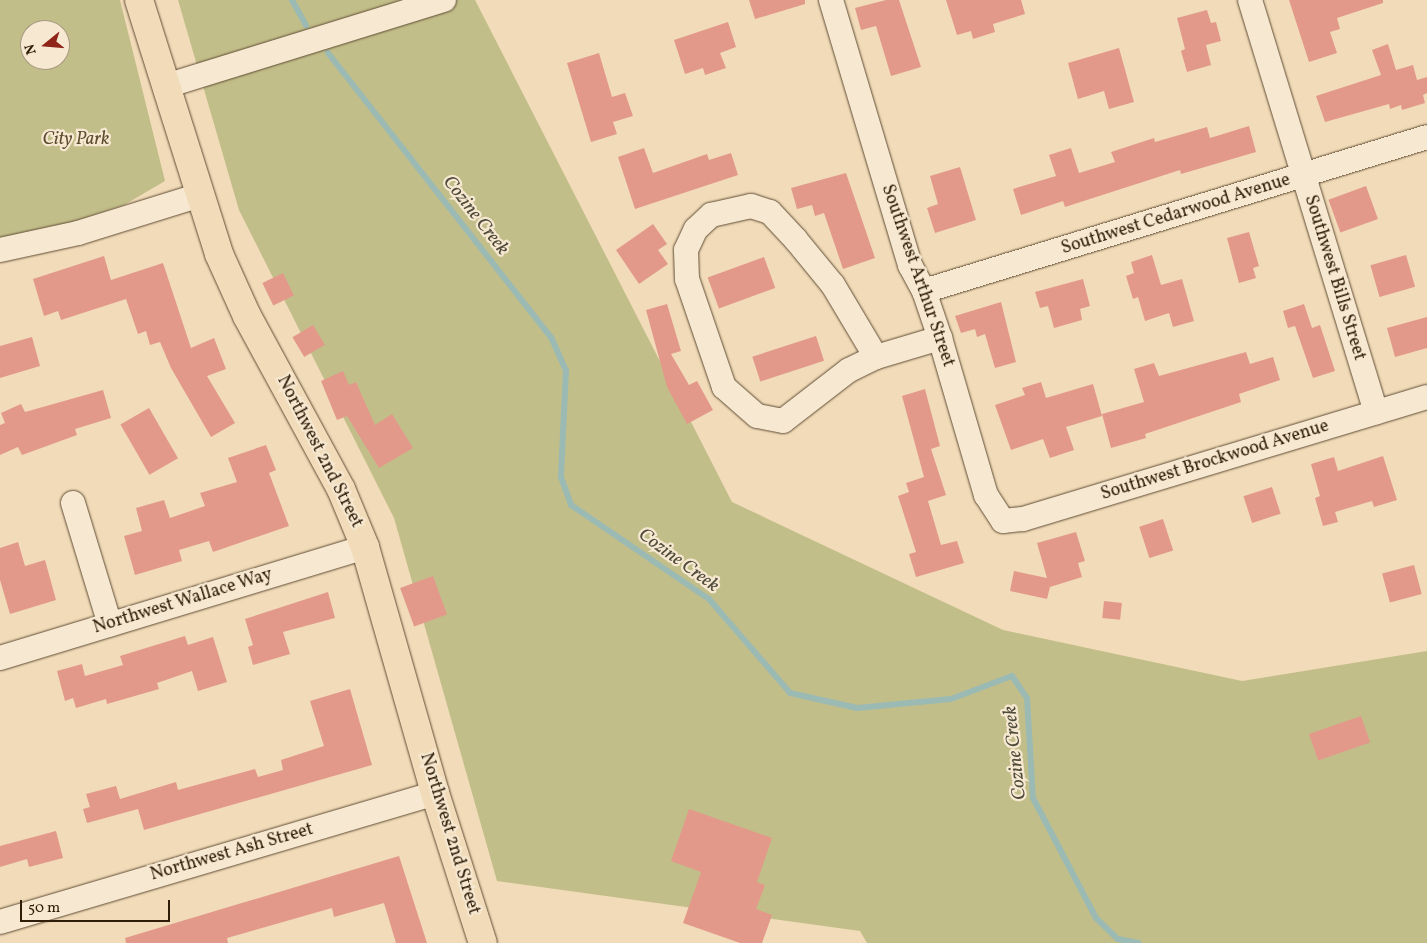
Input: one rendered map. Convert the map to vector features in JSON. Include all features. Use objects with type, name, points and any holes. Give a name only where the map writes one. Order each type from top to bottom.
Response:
[{"type":"main road","name":"Northwest 2nd Street","points":[[139,0],[219,254],[247,316],[321,450],[365,546],[435,793],[483,943]]},
{"type":"street","points":[[166,86],[444,0]]},
{"type":"street","name":"Southwest Arthur Street","points":[[831,0],[910,265],[924,291],[940,338],[986,495],[1003,520]]},
{"type":"street","name":"Southwest Bills Street","points":[[1250,0],[1376,412]]},
{"type":"street","name":"Southwest Cedarwood Avenue","points":[[924,291],[1427,138]]},
{"type":"street","points":[[0,250],[78,233],[200,195]]},
{"type":"street","points":[[876,357],[833,285],[770,212],[751,206],[711,215],[696,229],[686,250],[687,279],[712,358],[724,388],[757,416],[783,421],[849,370],[876,357],[940,338]]},
{"type":"street","name":"Southwest Brockwood Avenue","points":[[1003,520],[1023,519],[1427,397]]},
{"type":"street","points":[[73,502],[110,625]]},
{"type":"street","name":"Northwest Wallace Way","points":[[0,658],[365,546]]},
{"type":"street","name":"Northwest Ash Street","points":[[0,922],[435,793]]},
{"type":"green space","name":"City Park","points":[[0,0],[120,0],[165,181],[124,205],[48,230],[0,240]]},
{"type":"green space","points":[[178,0],[475,0],[732,502],[1003,630],[1242,681],[1427,651],[1427,943],[867,943],[860,931],[497,881],[394,518],[239,210]]},
{"type":"building","points":[[749,0],[805,0],[805,4],[755,19]]},
{"type":"building","points":[[886,0],[899,0],[921,67],[891,76],[876,26],[861,30],[855,8]]},
{"type":"building","points":[[946,0],[1021,0],[1025,14],[993,24],[995,32],[973,39],[971,31],[957,35]]},
{"type":"building","points":[[1289,0],[1383,0],[1383,3],[1337,18],[1340,29],[1330,32],[1337,53],[1309,62]]},
{"type":"building","points":[[1207,10],[1211,23],[1216,22],[1221,41],[1206,45],[1211,65],[1187,72],[1181,51],[1185,49],[1177,18]]},
{"type":"building","points":[[728,22],[736,47],[720,53],[726,68],[705,75],[703,68],[685,74],[674,40]]},
{"type":"building","points":[[1388,44],[1396,70],[1413,65],[1417,80],[1427,77],[1427,93],[1423,95],[1425,103],[1402,110],[1401,105],[1390,109],[1389,104],[1325,122],[1316,96],[1381,75],[1372,50]]},
{"type":"building","points":[[1119,48],[1134,102],[1109,109],[1104,91],[1078,99],[1068,63]]},
{"type":"building","points":[[599,53],[612,97],[625,93],[633,116],[613,122],[617,134],[591,142],[567,63]]},
{"type":"building","points":[[1249,126],[1256,152],[1181,174],[1180,170],[1065,207],[1063,201],[1021,215],[1013,189],[1056,176],[1049,155],[1071,148],[1079,173],[1115,162],[1111,152],[1154,138],[1155,142],[1207,127],[1210,138]]},
{"type":"building","points":[[644,148],[653,173],[707,154],[709,160],[731,153],[738,175],[635,209],[618,157]]},
{"type":"building","points":[[960,167],[976,220],[935,233],[927,208],[938,204],[930,176]]},
{"type":"building","points":[[846,173],[875,258],[843,269],[824,213],[815,216],[812,205],[797,209],[791,188]]},
{"type":"building","points":[[1366,186],[1378,219],[1340,233],[1328,200]]},
{"type":"building","points":[[653,224],[667,244],[658,250],[668,264],[639,284],[616,250]]},
{"type":"building","points":[[1249,232],[1259,266],[1253,268],[1256,278],[1239,283],[1227,238]]},
{"type":"building","points":[[1152,255],[1161,285],[1182,279],[1194,321],[1173,327],[1169,313],[1145,321],[1138,297],[1133,299],[1126,276],[1134,273],[1131,262]]},
{"type":"building","points":[[1406,255],[1415,287],[1380,297],[1370,265]]},
{"type":"building","points":[[104,256],[111,280],[163,263],[191,348],[214,338],[226,369],[207,376],[235,423],[211,437],[171,368],[160,342],[150,345],[146,331],[138,334],[126,299],[61,320],[58,311],[44,316],[33,279]]},
{"type":"building","points":[[764,257],[775,288],[719,309],[708,278]]},
{"type":"building","points":[[283,273],[294,295],[273,306],[262,283]]},
{"type":"building","points":[[1083,279],[1090,306],[1080,309],[1082,320],[1054,328],[1048,306],[1040,308],[1035,292]]},
{"type":"building","points":[[1001,302],[1016,362],[995,368],[985,334],[977,337],[975,329],[961,333],[955,316]]},
{"type":"building","points":[[667,304],[681,351],[671,354],[689,385],[697,381],[713,410],[687,424],[667,387],[646,310]]},
{"type":"building","points":[[1304,304],[1312,328],[1320,325],[1335,371],[1313,378],[1295,326],[1288,328],[1283,311]]},
{"type":"building","points":[[1427,317],[1427,348],[1395,357],[1387,328]]},
{"type":"building","points":[[313,325],[325,345],[304,357],[292,337]]},
{"type":"building","points":[[816,336],[824,361],[760,381],[752,357]]},
{"type":"building","points":[[32,337],[40,366],[0,378],[0,346]]},
{"type":"building","points":[[1246,352],[1250,364],[1273,357],[1280,380],[1239,394],[1241,402],[1145,434],[1146,438],[1111,448],[1102,414],[1144,402],[1134,369],[1154,363],[1159,376]]},
{"type":"building","points":[[343,371],[349,385],[356,382],[375,425],[392,414],[413,448],[379,468],[347,416],[337,420],[321,381]]},
{"type":"building","points":[[1041,382],[1046,398],[1093,384],[1102,416],[1066,427],[1074,450],[1050,458],[1043,439],[1011,450],[995,405],[1025,395],[1022,388]]},
{"type":"building","points":[[925,389],[940,446],[931,449],[946,495],[928,501],[941,545],[957,541],[964,563],[916,577],[909,554],[916,552],[898,496],[909,492],[906,483],[924,477],[902,396]]},
{"type":"building","points":[[103,390],[111,418],[75,429],[77,435],[22,455],[18,447],[0,455],[0,425],[5,423],[1,413],[21,404],[25,412]]},
{"type":"building","points":[[149,408],[178,458],[149,475],[120,424]]},
{"type":"building","points":[[266,445],[276,470],[269,473],[289,526],[213,552],[209,541],[179,550],[182,561],[135,575],[124,536],[142,531],[136,508],[164,500],[170,518],[205,506],[200,493],[237,482],[228,458]]},
{"type":"building","points":[[1383,456],[1397,500],[1374,507],[1372,501],[1335,512],[1338,522],[1323,526],[1315,498],[1320,496],[1311,464],[1334,457],[1338,471]]},
{"type":"building","points":[[1272,487],[1281,514],[1252,523],[1243,496]]},
{"type":"building","points":[[1163,519],[1173,550],[1149,558],[1139,527]]},
{"type":"building","points":[[1076,532],[1085,561],[1078,563],[1082,577],[1050,587],[1047,599],[1010,591],[1014,571],[1047,578],[1037,543]]},
{"type":"building","points":[[18,542],[25,566],[45,560],[56,600],[10,614],[0,580],[0,548]]},
{"type":"building","points":[[1414,565],[1422,594],[1390,603],[1382,574]]},
{"type":"building","points":[[433,576],[447,615],[414,626],[400,588]]},
{"type":"building","points":[[328,592],[335,618],[283,632],[290,654],[253,665],[248,647],[253,645],[245,619]]},
{"type":"building","points":[[1104,601],[1122,603],[1120,620],[1102,618]]},
{"type":"building","points":[[185,636],[188,645],[213,637],[227,682],[198,691],[192,671],[157,683],[159,689],[107,704],[106,699],[76,708],[73,698],[65,701],[57,671],[82,664],[85,676],[123,665],[120,656]]},
{"type":"building","points":[[350,689],[372,765],[144,830],[138,809],[87,823],[83,809],[90,807],[86,794],[116,786],[120,799],[176,782],[178,790],[255,769],[258,777],[283,770],[281,760],[324,746],[310,701]]},
{"type":"building","points":[[1361,716],[1370,742],[1318,760],[1309,734]]},
{"type":"building","points":[[689,809],[772,838],[757,882],[765,885],[756,909],[772,915],[762,943],[740,943],[683,923],[701,872],[671,861]]},
{"type":"building","points":[[56,831],[63,858],[29,867],[27,859],[0,867],[0,846]]},
{"type":"building","points":[[399,856],[427,943],[396,943],[384,903],[334,917],[332,908],[227,938],[228,943],[126,943],[125,938]]},
{"type":"waterway","name":"Cozine Creek","points":[[292,0],[306,25]]},
{"type":"waterway","name":"Cozine Creek","points":[[328,53],[551,337],[566,370],[561,477],[571,505],[709,599],[790,693],[857,708],[951,699],[1012,676],[1027,698],[1033,798],[1096,918],[1118,939],[1139,943]]}]
